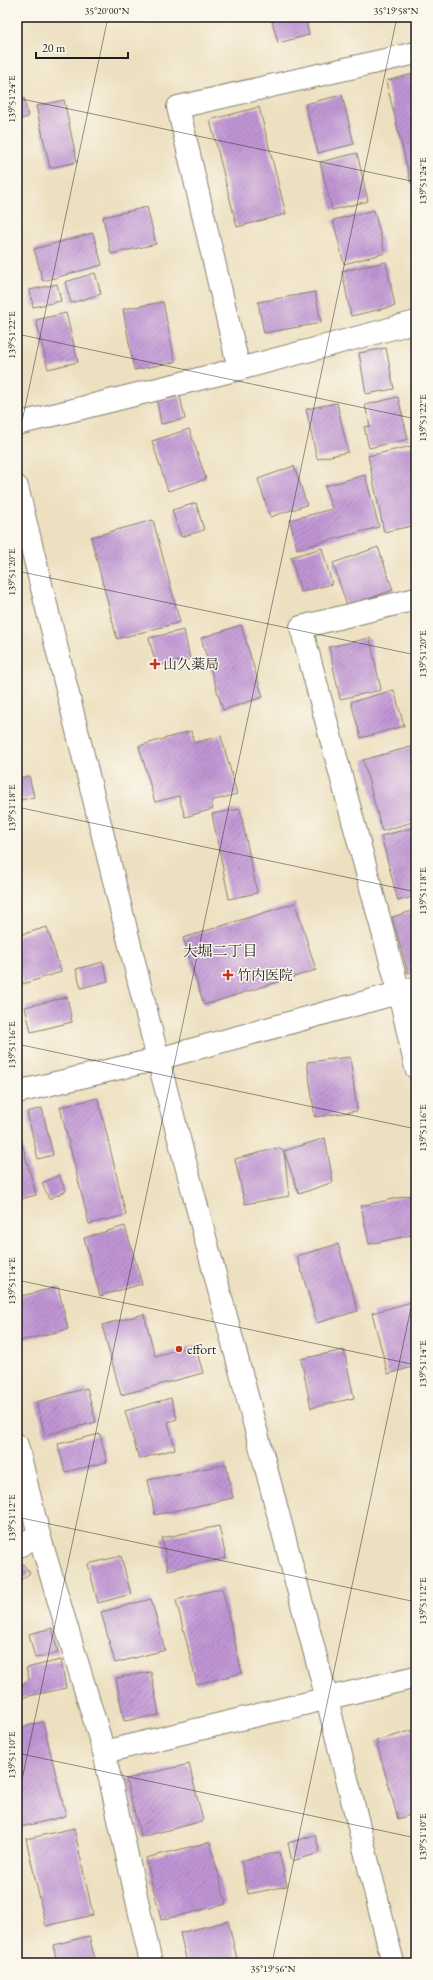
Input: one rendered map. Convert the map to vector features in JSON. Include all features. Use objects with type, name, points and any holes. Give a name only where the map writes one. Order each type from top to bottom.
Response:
[{"type":"street","points":[[239,369],[178,107],[416,53]]},
{"type":"street","points":[[17,424],[239,369],[416,322]]},
{"type":"street","points":[[17,487],[158,1059],[327,1699],[394,1963]]},
{"type":"street","points":[[416,599],[301,627],[407,990],[416,1068]]},
{"type":"street","points":[[17,1092],[158,1059],[407,990]]},
{"type":"street","points":[[17,1445],[38,1535],[104,1752],[152,1963]]},
{"type":"street","points":[[17,1546],[38,1535]]},
{"type":"street","points":[[104,1752],[327,1699],[416,1676]]},
{"type":"building","points":[[271,17],[305,17],[309,35],[278,43]]},
{"type":"building","points":[[416,73],[416,182],[411,183],[386,81]]},
{"type":"building","points":[[342,95],[354,144],[318,153],[305,104]]},
{"type":"building","points":[[24,98],[28,117],[17,120],[17,99]]},
{"type":"building","points":[[64,100],[77,162],[50,168],[36,106]]},
{"type":"building","points":[[259,107],[286,214],[237,227],[210,120]]},
{"type":"building","points":[[357,153],[368,201],[332,210],[320,162]]},
{"type":"building","points":[[416,195],[416,218],[415,218],[411,196]]},
{"type":"building","points":[[147,207],[156,244],[111,254],[103,217]]},
{"type":"building","points":[[374,210],[385,253],[344,264],[333,220]]},
{"type":"building","points":[[93,233],[102,265],[43,281],[34,249]]},
{"type":"building","points":[[386,262],[395,306],[351,316],[342,271]]},
{"type":"building","points":[[95,273],[101,294],[71,303],[65,282]]},
{"type":"building","points":[[57,284],[61,301],[33,307],[30,290]]},
{"type":"building","points":[[315,292],[321,323],[264,333],[258,302]]},
{"type":"building","points":[[163,302],[175,362],[134,370],[123,309]]},
{"type":"building","points":[[66,313],[78,362],[48,369],[36,320]]},
{"type":"building","points":[[386,348],[394,389],[366,394],[359,353]]},
{"type":"building","points":[[180,396],[185,419],[161,424],[157,401]]},
{"type":"building","points":[[398,397],[408,439],[369,448],[364,427],[370,426],[365,405]]},
{"type":"building","points":[[337,403],[348,452],[317,459],[306,409]]},
{"type":"building","points":[[189,429],[206,479],[168,491],[152,441]]},
{"type":"building","points":[[416,445],[416,525],[384,532],[368,456]]},
{"type":"building","points":[[294,466],[307,505],[270,517],[258,479]]},
{"type":"building","points":[[365,475],[379,527],[297,549],[290,520],[332,509],[325,486]]},
{"type":"building","points":[[196,503],[204,530],[181,537],[172,510]]},
{"type":"building","points":[[153,520],[180,622],[117,639],[91,537]]},
{"type":"building","points":[[378,547],[393,590],[347,606],[333,563]]},
{"type":"building","points":[[322,548],[332,584],[301,592],[291,557]]},
{"type":"building","points":[[416,620],[416,635],[412,621]]},
{"type":"building","points":[[241,625],[263,697],[223,710],[201,638]]},
{"type":"building","points":[[184,630],[190,659],[156,666],[149,638]]},
{"type":"building","points":[[370,638],[381,690],[340,699],[329,647]]},
{"type":"building","points":[[394,690],[404,726],[361,738],[351,702]]},
{"type":"building","points":[[191,731],[194,743],[221,736],[237,794],[211,801],[213,809],[185,817],[179,796],[155,802],[139,746]]},
{"type":"building","points":[[414,746],[416,753],[416,821],[382,831],[363,760]]},
{"type":"building","points":[[29,776],[34,797],[17,801],[17,779]]},
{"type":"building","points":[[240,809],[257,893],[229,899],[212,814]]},
{"type":"building","points":[[416,827],[416,896],[398,901],[381,836]]},
{"type":"building","points":[[295,903],[316,970],[204,1005],[183,938]]},
{"type":"building","points":[[416,910],[416,970],[408,973],[392,917]]},
{"type":"building","points":[[47,927],[61,972],[23,984],[17,965],[17,936]]},
{"type":"building","points":[[103,962],[108,981],[81,988],[76,969]]},
{"type":"building","points":[[67,997],[72,1022],[31,1032],[25,1007]]},
{"type":"building","points":[[350,1057],[357,1111],[315,1117],[307,1062]]},
{"type":"building","points":[[98,1098],[126,1215],[89,1224],[60,1107]]},
{"type":"building","points":[[42,1108],[53,1155],[38,1159],[27,1112]]},
{"type":"building","points":[[17,1125],[36,1195],[17,1200]]},
{"type":"building","points":[[325,1138],[333,1182],[299,1194],[284,1151]]},
{"type":"building","points":[[278,1148],[284,1151],[289,1196],[245,1204],[235,1159]]},
{"type":"building","points":[[59,1175],[66,1191],[49,1199],[42,1183]]},
{"type":"building","points":[[416,1194],[416,1234],[369,1244],[361,1206]]},
{"type":"building","points":[[125,1226],[142,1284],[100,1296],[84,1238]]},
{"type":"building","points":[[338,1244],[358,1311],[317,1323],[297,1256]]},
{"type":"building","points":[[58,1287],[68,1329],[20,1341],[17,1328],[17,1297]]},
{"type":"building","points":[[415,1301],[416,1366],[388,1374],[372,1313]]},
{"type":"building","points":[[144,1314],[155,1356],[195,1345],[203,1373],[121,1395],[102,1325]]},
{"type":"building","points":[[344,1350],[354,1398],[311,1408],[301,1359]]},
{"type":"building","points":[[87,1388],[96,1422],[45,1435],[36,1402]]},
{"type":"building","points":[[171,1398],[177,1419],[168,1422],[175,1449],[139,1459],[125,1411]]},
{"type":"building","points":[[100,1434],[107,1462],[65,1472],[58,1444]]},
{"type":"building","points":[[226,1464],[233,1498],[155,1515],[148,1480]]},
{"type":"building","points":[[219,1526],[226,1558],[168,1570],[162,1538]]},
{"type":"building","points":[[121,1556],[131,1594],[98,1603],[88,1564]]},
{"type":"building","points":[[19,1559],[30,1573],[17,1583],[17,1561]]},
{"type":"building","points":[[222,1588],[242,1673],[197,1684],[176,1600]]},
{"type":"building","points":[[151,1599],[165,1650],[115,1663],[101,1612]]},
{"type":"building","points":[[52,1628],[58,1653],[35,1658],[29,1634]]},
{"type":"building","points":[[61,1660],[66,1688],[20,1698],[18,1689],[29,1679],[26,1668]]},
{"type":"building","points":[[151,1672],[159,1715],[124,1721],[116,1678]]},
{"type":"building","points":[[43,1722],[66,1816],[21,1827],[17,1809],[17,1728]]},
{"type":"building","points":[[414,1730],[416,1736],[416,1813],[398,1819],[376,1741]]},
{"type":"building","points":[[189,1764],[203,1821],[141,1837],[126,1779]]},
{"type":"building","points":[[74,1828],[93,1915],[46,1926],[26,1839]]},
{"type":"building","points":[[315,1835],[320,1853],[292,1861],[288,1843]]},
{"type":"building","points":[[210,1842],[226,1904],[161,1920],[146,1858]]},
{"type":"building","points":[[279,1852],[287,1886],[248,1894],[241,1861]]},
{"type":"building","points":[[228,1921],[238,1963],[187,1963],[180,1933]]},
{"type":"building","points":[[89,1936],[96,1963],[57,1963],[53,1945]]},
{"type":"place","name":"山久薬局","points":[[155,664]]},
{"type":"place","name":"竹内医院","points":[[228,975]]},
{"type":"place","name":"effort","points":[[179,1349]]},
{"type":"district","name":"大堀二丁目","points":[[220,951]]}]
